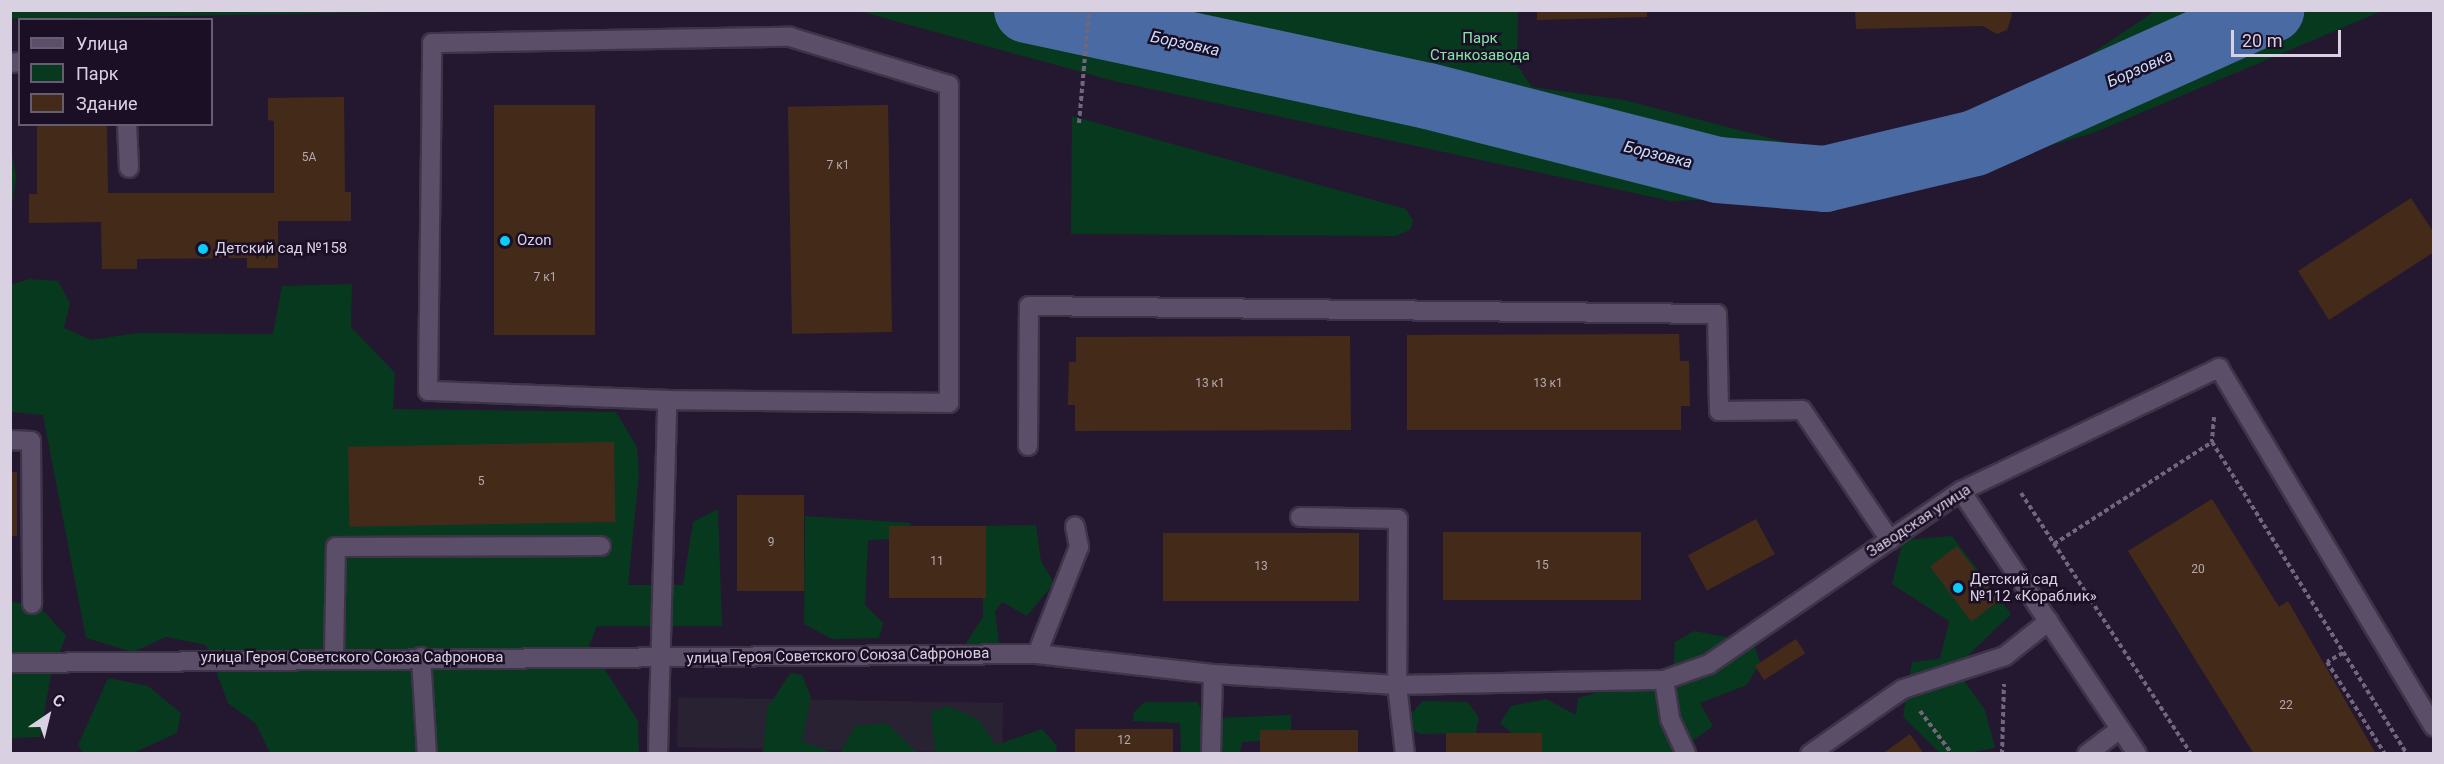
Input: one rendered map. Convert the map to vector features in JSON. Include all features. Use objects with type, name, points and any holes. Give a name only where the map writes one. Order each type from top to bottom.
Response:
[{"type":"street","points":[[790,37],[949,85],[949,403],[667,400],[428,391],[432,43],[790,37]]},
{"type":"street","points":[[127,126],[129,168]]},
{"type":"street","points":[[1028,447],[1029,306],[1717,314],[1719,411],[1802,410],[1890,540]]},
{"type":"street","name":"Заводская улица","points":[[1664,680],[1709,664],[1961,491],[2219,368],[2433,727]]},
{"type":"street","points":[[658,753],[667,400]]},
{"type":"street","points":[[10,440],[31,441],[32,604]]},
{"type":"street","points":[[1961,491],[2137,753]]},
{"type":"street","points":[[1300,517],[1398,519],[1397,685],[1405,753]]},
{"type":"street","points":[[1037,654],[1079,547],[1075,526]]},
{"type":"street","points":[[334,657],[336,547],[601,546]]},
{"type":"street","points":[[1810,753],[1903,689],[2005,656],[2049,621]]},
{"type":"street","name":"улица Героя Советского Союза Сафронова","points":[[10,663],[334,657],[1037,654],[1213,674],[1397,685],[1664,680]]},
{"type":"street","points":[[421,657],[427,753]]},
{"type":"street","points":[[1211,753],[1213,674]]},
{"type":"street","points":[[1664,680],[1670,719],[1686,753]]},
{"type":"street","points":[[2086,753],[2120,729]]},
{"type":"path","points":[[1079,123],[1089,10]]},
{"type":"path","points":[[2054,544],[2212,442],[2407,753]]},
{"type":"path","points":[[2006,469],[2191,753]]},
{"type":"path","points":[[2343,653],[2327,662],[2385,753]]},
{"type":"path","points":[[2002,753],[2005,656]]},
{"type":"path","points":[[1903,689],[1952,753]]},
{"type":"shaded area","points":[[678,697],[1003,703],[1002,753],[677,747]]},
{"type":"green space","points":[[11,10],[393,10],[393,12],[10,19]]},
{"type":"green space","name":"Парк Станкозавода","points":[[859,11],[1518,11],[1517,65],[1532,87],[1624,100],[1815,150],[1968,136],[2155,11],[2382,11],[2093,133],[1888,193],[1671,201],[1114,81]]},
{"type":"green space","points":[[1072,116],[1406,209],[1413,221],[1410,230],[1395,236],[1071,234]]},
{"type":"green space","points":[[10,148],[16,177],[11,213]]},
{"type":"green space","points":[[29,279],[58,281],[70,303],[64,328],[91,340],[137,333],[273,334],[282,286],[352,284],[351,327],[395,373],[393,409],[616,412],[637,447],[639,473],[628,585],[683,585],[693,522],[718,509],[722,626],[597,626],[589,645],[638,721],[639,753],[270,753],[256,724],[228,703],[206,645],[166,637],[133,652],[86,638],[43,415],[11,412],[10,285]]},
{"type":"green space","points":[[805,516],[911,523],[906,539],[868,540],[865,605],[883,623],[879,638],[832,639],[804,624]]},
{"type":"green space","points":[[1036,525],[1041,561],[1054,583],[1027,616],[1002,602],[995,611],[999,643],[983,656],[966,643],[983,617],[983,526]]},
{"type":"green space","points":[[1952,536],[2011,614],[1955,668],[1985,710],[1995,748],[1967,753],[1940,753],[1903,717],[1912,662],[1940,659],[1949,621],[1892,584],[1903,540]]},
{"type":"green space","points":[[10,601],[41,608],[66,636],[51,674],[40,737],[11,738]]},
{"type":"green space","points":[[1694,631],[1753,642],[1760,662],[1747,685],[1700,703],[1713,726],[1676,753],[1535,753],[1500,723],[1511,706],[1546,699],[1576,715],[1578,698],[1673,672],[1675,642]]},
{"type":"green space","points":[[790,673],[802,675],[811,697],[802,741],[834,753],[763,753],[767,709]]},
{"type":"green space","points":[[108,678],[148,686],[181,713],[177,733],[133,753],[83,753],[78,745]]},
{"type":"green space","points":[[1423,701],[1468,702],[1479,718],[1476,733],[1420,734],[1402,723]]},
{"type":"green space","points":[[1145,702],[1197,702],[1206,717],[1205,753],[1181,753],[1180,723],[1133,721],[1134,712]]},
{"type":"green space","points":[[948,706],[979,720],[996,745],[1042,729],[1057,746],[1056,753],[935,753],[931,712]]},
{"type":"green space","points":[[1291,715],[1291,738],[1242,742],[1240,753],[1214,754],[1218,718]]},
{"type":"green space","points":[[887,723],[917,753],[840,753],[855,726]]},
{"type":"building","points":[[1537,10],[1647,10],[1647,17],[1537,20]]},
{"type":"building","points":[[1855,10],[2010,10],[2012,15],[2007,30],[1997,34],[1983,26],[1856,29]]},
{"type":"building","points":[[344,97],[345,192],[351,192],[351,221],[278,221],[278,268],[247,268],[247,258],[137,259],[137,269],[102,269],[101,222],[29,223],[29,194],[37,194],[37,126],[107,126],[108,193],[274,193],[274,121],[268,120],[268,98]]},
{"type":"building","points":[[494,105],[595,105],[595,335],[494,335]]},
{"type":"building","points":[[888,105],[892,332],[792,334],[788,107]]},
{"type":"building","points":[[2411,198],[2434,233],[2434,252],[2329,320],[2298,271]]},
{"type":"building","points":[[1679,334],[1680,361],[1689,361],[1690,406],[1681,406],[1681,430],[1407,430],[1407,335]]},
{"type":"building","points":[[1350,336],[1351,430],[1075,431],[1075,405],[1068,405],[1069,362],[1076,362],[1076,337]]},
{"type":"building","points":[[614,442],[615,522],[349,527],[348,447]]},
{"type":"building","points":[[10,472],[17,472],[17,536],[10,536]]},
{"type":"building","points":[[737,495],[804,495],[804,591],[737,591]]},
{"type":"building","points":[[2212,499],[2279,607],[2288,601],[2376,754],[2254,754],[2128,551]]},
{"type":"building","points":[[1756,519],[1775,554],[1707,590],[1688,555]]},
{"type":"building","points":[[889,526],[986,526],[986,598],[889,598]]},
{"type":"building","points":[[1443,532],[1641,532],[1641,600],[1443,600]]},
{"type":"building","points":[[1163,533],[1359,533],[1359,601],[1163,601]]},
{"type":"building","points":[[1957,546],[1999,601],[1971,622],[1930,566]]},
{"type":"building","points":[[1796,639],[1805,653],[1764,680],[1755,666]]},
{"type":"building","points":[[1075,729],[1173,729],[1173,754],[1075,754]]},
{"type":"building","points":[[1260,730],[1358,730],[1358,754],[1260,754]]},
{"type":"building","points":[[1446,733],[1542,733],[1542,754],[1446,754]]},
{"type":"building","points":[[1910,734],[1924,754],[1882,754]]},
{"type":"waterway","name":"Борзовка","points":[[1027,10],[1428,96],[1718,170],[1825,179],[1975,143],[2271,10]]},
{"type":"place","name":"Ozon","points":[[505,241]]},
{"type":"place","name":"Детский сад №158","points":[[203,249]]},
{"type":"place","name":"Детский сад №112 «Кораблик»","points":[[1958,588]]}]
